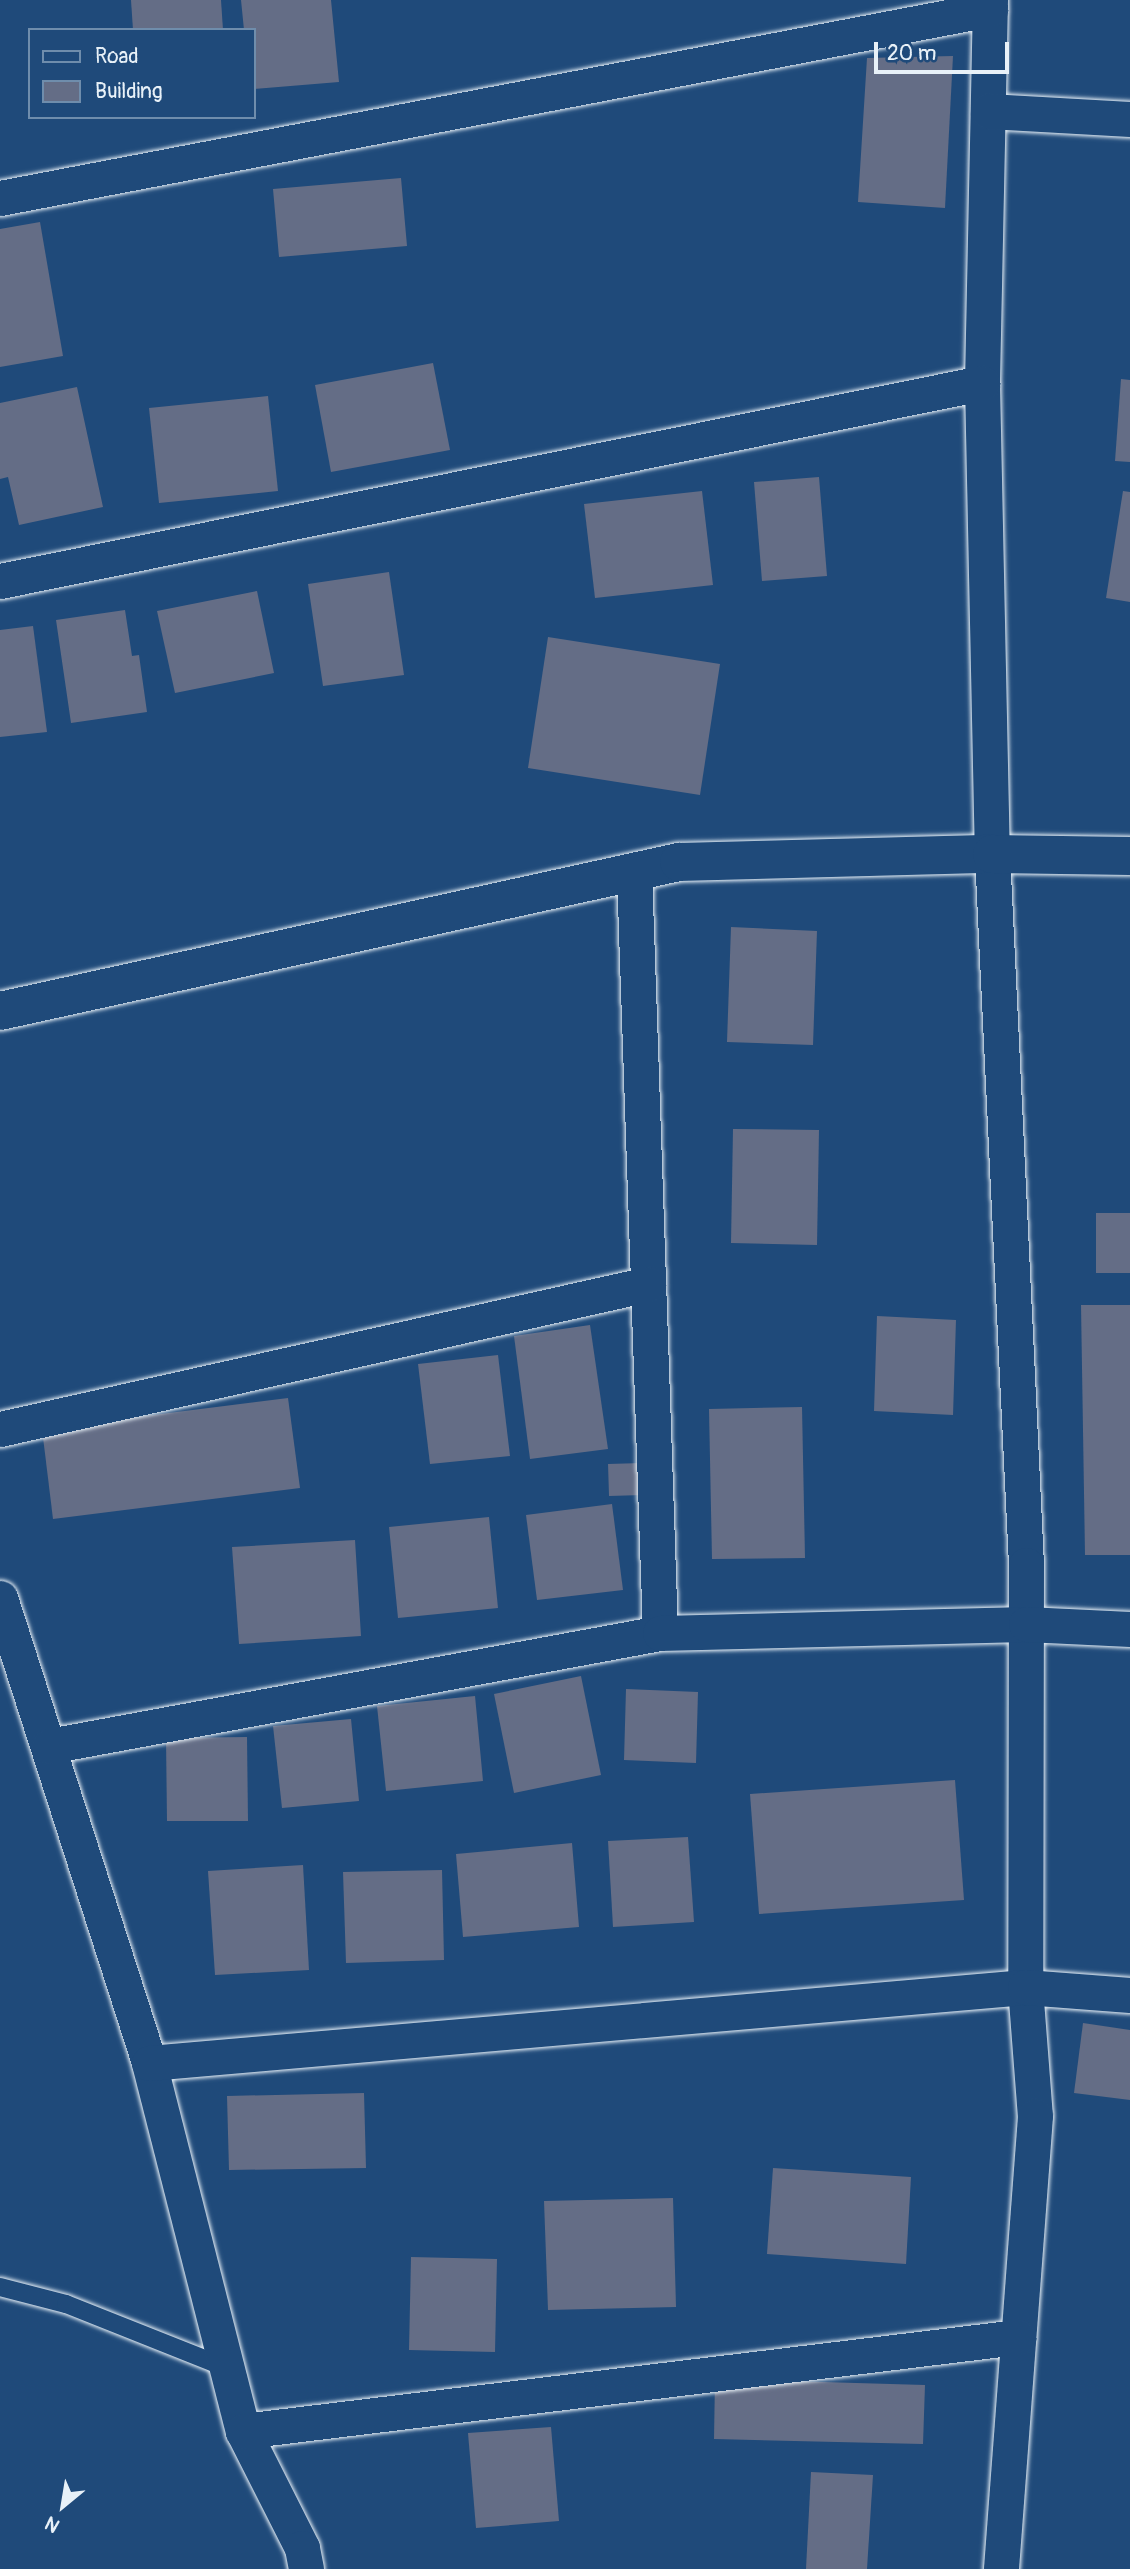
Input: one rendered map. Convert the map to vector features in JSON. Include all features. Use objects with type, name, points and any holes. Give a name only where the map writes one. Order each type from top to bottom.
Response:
[{"type":"street","points":[[0,198],[990,5],[982,383],[992,854],[1026,1565],[1025,1987],[1035,2116],[1001,2569]]},
{"type":"street","points":[[988,111],[1130,119]]},
{"type":"street","points":[[0,581],[982,383]]},
{"type":"street","points":[[0,1011],[679,862],[992,854],[1130,856]]},
{"type":"street","points":[[634,872],[660,1633]]},
{"type":"street","points":[[0,1429],[648,1284]]},
{"type":"street","points":[[0,1598],[149,2063],[243,2431],[297,2562]]},
{"type":"street","points":[[49,1746],[660,1633],[1026,1624],[1130,1629]]},
{"type":"street","points":[[149,2063],[1025,1987],[1130,1995]]},
{"type":"street","points":[[243,2431],[1018,2337]]},
{"type":"lane","points":[[0,2287],[66,2304],[227,2368]]},
{"type":"building","points":[[131,0],[221,0],[223,28],[133,28]]},
{"type":"building","points":[[241,0],[331,0],[339,82],[256,89],[256,28],[244,28]]},
{"type":"building","points":[[953,56],[945,208],[858,202],[867,58]]},
{"type":"building","points":[[401,178],[407,246],[279,257],[273,189]]},
{"type":"building","points":[[40,222],[63,356],[0,367],[0,229]]},
{"type":"building","points":[[433,363],[450,450],[331,472],[315,385]]},
{"type":"building","points":[[1121,379],[1130,380],[1130,462],[1115,461]]},
{"type":"building","points":[[77,387],[103,507],[19,525],[8,477],[0,479],[0,403]]},
{"type":"building","points":[[268,396],[278,491],[159,503],[149,408]]},
{"type":"building","points":[[819,477],[827,576],[762,581],[754,482]]},
{"type":"building","points":[[702,491],[713,585],[595,598],[584,504]]},
{"type":"building","points":[[1123,491],[1130,492],[1130,602],[1106,598]]},
{"type":"building","points":[[389,572],[404,675],[323,686],[308,584]]},
{"type":"building","points":[[257,591],[274,673],[175,693],[157,611]]},
{"type":"building","points":[[125,610],[132,656],[139,655],[147,712],[71,723],[56,620]]},
{"type":"building","points":[[33,626],[47,732],[0,737],[0,630]]},
{"type":"building","points":[[548,637],[720,664],[700,795],[528,768]]},
{"type":"building","points":[[731,927],[817,931],[813,1045],[727,1042]]},
{"type":"building","points":[[733,1129],[819,1130],[817,1245],[731,1243]]},
{"type":"building","points":[[1096,1213],[1130,1213],[1130,1273],[1096,1273]]},
{"type":"building","points":[[1081,1305],[1130,1305],[1130,1555],[1085,1555]]},
{"type":"building","points":[[877,1316],[956,1320],[953,1415],[874,1411]]},
{"type":"building","points":[[590,1325],[608,1449],[530,1459],[514,1336]]},
{"type":"building","points":[[498,1355],[510,1456],[430,1464],[418,1364]]},
{"type":"building","points":[[288,1398],[300,1488],[53,1519],[42,1429]]},
{"type":"building","points":[[802,1407],[805,1558],[712,1559],[709,1409]]},
{"type":"building","points":[[642,1463],[643,1495],[609,1496],[608,1464]]},
{"type":"building","points":[[612,1504],[623,1590],[537,1600],[526,1515]]},
{"type":"building","points":[[489,1517],[498,1608],[398,1618],[389,1527]]},
{"type":"building","points":[[355,1540],[361,1636],[239,1644],[232,1547]]},
{"type":"building","points":[[581,1676],[601,1775],[514,1793],[494,1694]]},
{"type":"building","points":[[626,1689],[698,1692],[696,1763],[624,1760]]},
{"type":"building","points":[[475,1696],[483,1781],[386,1791],[377,1706]]},
{"type":"building","points":[[351,1719],[359,1801],[282,1808],[273,1726]]},
{"type":"building","points":[[247,1737],[248,1821],[167,1821],[166,1738]]},
{"type":"building","points":[[955,1780],[964,1900],[759,1914],[750,1794]]},
{"type":"building","points":[[688,1837],[694,1922],[613,1927],[608,1841]]},
{"type":"building","points":[[572,1843],[579,1927],[463,1937],[456,1854]]},
{"type":"building","points":[[303,1865],[309,1970],[215,1975],[208,1871]]},
{"type":"building","points":[[442,1870],[444,1960],[346,1963],[343,1872]]},
{"type":"building","points":[[1083,2023],[1130,2030],[1130,2100],[1074,2093]]},
{"type":"building","points":[[364,2093],[366,2168],[229,2170],[227,2096]]},
{"type":"building","points":[[773,2168],[911,2177],[906,2264],[767,2254]]},
{"type":"building","points":[[673,2198],[676,2307],[548,2310],[544,2201]]},
{"type":"building","points":[[411,2257],[497,2259],[495,2352],[409,2350]]},
{"type":"building","points":[[715,2379],[925,2385],[923,2444],[714,2439]]},
{"type":"building","points":[[551,2427],[559,2521],[476,2528],[468,2433]]},
{"type":"building","points":[[811,2472],[873,2475],[867,2569],[806,2569]]}]
